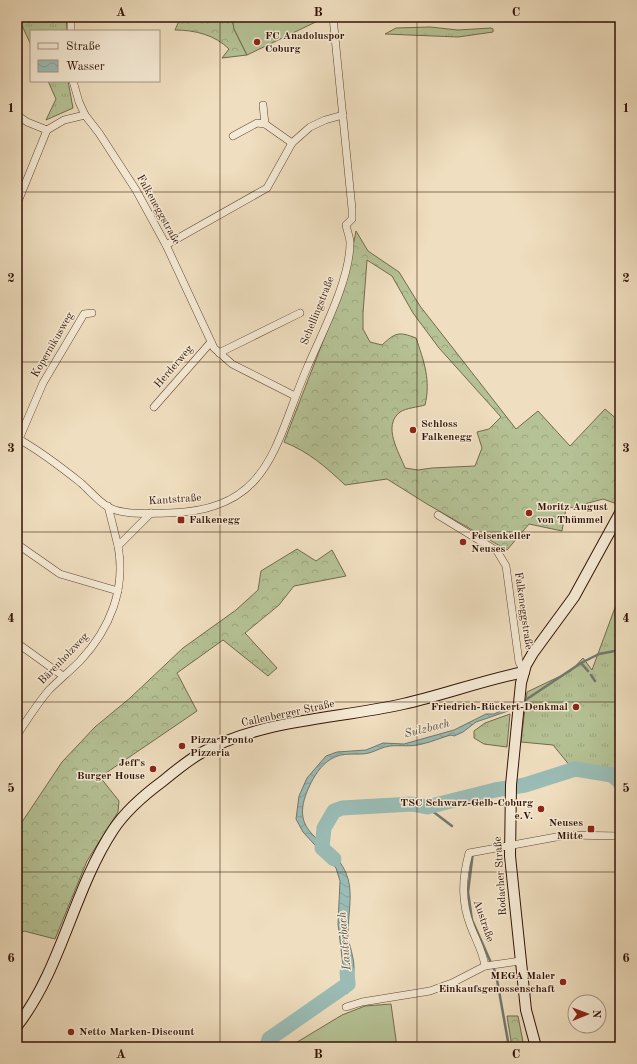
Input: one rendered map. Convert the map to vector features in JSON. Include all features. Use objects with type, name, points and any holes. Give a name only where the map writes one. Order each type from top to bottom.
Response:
[{"type":"street","points":[[71,17],[71,30]]},
{"type":"street","name":"Schellingstraße","points":[[295,396],[341,288],[350,242],[346,226],[352,219],[352,209],[333,17]]},
{"type":"street","name":"Falkeneggstraße","points":[[74,82],[79,102],[85,115],[99,133],[136,190],[166,245],[211,342],[219,354],[232,364],[295,396]]},
{"type":"street","points":[[263,105],[265,124]]},
{"type":"street","points":[[17,115],[27,122],[47,130]]},
{"type":"street","points":[[17,204],[47,130],[64,120],[85,115]]},
{"type":"street","points":[[166,245],[267,188],[292,143],[310,127],[325,120],[343,115]]},
{"type":"street","points":[[233,136],[257,123],[265,124],[292,143]]},
{"type":"street","name":"Kopernikusweg","points":[[18,438],[43,383],[84,314],[92,313]]},
{"type":"street","points":[[219,354],[300,313]]},
{"type":"street","name":"Herderweg","points":[[154,407],[211,342]]},
{"type":"street","name":"Kantstraße","points":[[18,438],[51,459],[108,506],[130,512],[151,514],[201,511],[235,496],[250,485],[262,472],[268,463],[282,432],[295,396]]},
{"type":"street","name":"Bärenholzweg","points":[[17,735],[39,702],[99,638],[109,620],[118,591],[121,568],[118,546],[108,506]]},
{"type":"street","points":[[118,546],[151,514]]},
{"type":"street","name":"Rodacher Straße","points":[[536,1047],[526,1010],[520,961],[510,845],[511,788],[520,696],[524,672],[537,647],[574,597],[620,514]]},
{"type":"street","name":"Falkeneggstraße","points":[[438,515],[500,554],[506,566],[519,662],[524,672]]},
{"type":"street","points":[[17,544],[60,574],[118,591]]},
{"type":"street","points":[[17,643],[64,676]]},
{"type":"street","name":"Callenberger Straße","points":[[17,1026],[43,986],[88,876],[113,830],[127,811],[140,798],[184,763],[213,748],[247,735],[287,725],[402,705],[503,676],[524,672]]},
{"type":"street","name":"Austraße","points":[[490,964],[465,910],[463,895],[464,874],[470,853],[567,835],[620,836]]},
{"type":"street","points":[[346,1007],[362,1002],[440,988],[490,964],[520,961]]},
{"type":"green space","points":[[18,17],[66,17],[67,30],[30,30],[30,43]]},
{"type":"green space","points":[[178,17],[232,17],[234,29],[247,55],[222,58],[229,49],[217,40],[197,32],[175,30],[179,21]]},
{"type":"green space","name":"FC Anadoluspor Coburg","points":[[232,17],[329,17],[247,55],[234,29]]},
{"type":"green space","points":[[430,27],[458,30],[491,28],[493,29],[493,32],[458,37],[385,34],[396,28]]},
{"type":"green space","points":[[48,82],[68,82],[73,108],[46,120],[56,99]]},
{"type":"green space","points":[[356,231],[368,251],[399,272],[420,306],[516,429],[538,411],[570,446],[605,409],[620,422],[620,499],[617,504],[603,499],[566,509],[562,531],[529,524],[507,550],[387,479],[345,485],[317,460],[284,442],[346,282]],"holes":[[[367,260],[392,276],[413,313],[439,348],[501,417],[489,429],[477,432],[482,448],[475,466],[418,470],[405,468],[396,447],[392,432],[392,424],[400,412],[425,405],[427,396],[427,379],[422,355],[416,338],[405,334],[397,334],[382,345],[370,342],[363,329]]]},
{"type":"green space","points":[[297,549],[316,561],[332,550],[346,576],[294,586],[279,605],[245,633],[277,668],[268,676],[223,640],[177,673],[197,711],[100,777],[119,801],[118,812],[87,861],[55,939],[24,931],[17,937],[17,824],[22,822],[62,762],[95,727],[130,698],[183,648],[236,610],[258,590],[261,571]]},
{"type":"green space","points":[[620,594],[620,778],[610,770],[571,767],[553,745],[521,742],[527,692],[571,671],[583,658],[592,670]]},
{"type":"green space","points":[[510,714],[507,747],[484,744],[474,738],[474,731],[485,723]]},
{"type":"green space","points":[[391,1004],[397,1047],[289,1047],[342,1015],[365,1006]]},
{"type":"green space","points":[[507,1016],[518,1016],[524,1047],[512,1047]]},
{"type":"water","points":[[511,706],[511,710],[476,722],[463,732],[454,736],[451,735],[418,745],[390,746],[369,753],[341,755],[324,764],[313,779],[303,804],[303,816],[306,826],[339,861],[346,873],[350,887],[348,936],[354,970],[353,980],[347,994],[339,988],[344,974],[338,924],[340,881],[336,868],[303,832],[296,819],[299,796],[307,778],[326,756],[337,752],[366,750],[383,743],[404,744],[454,730],[486,714],[494,714]]},
{"type":"water","points":[[542,776],[545,781],[518,788],[518,783]]},
{"type":"waterway","name":"Sulzbach","points":[[521,703],[581,663],[599,654],[620,650]]},
{"type":"waterway","points":[[581,663],[588,671]]},
{"type":"waterway","points":[[591,675],[595,681]]},
{"type":"waterway","name":"Lauterbach","points":[[334,859],[322,848],[324,828],[334,811],[342,808],[412,804],[427,807],[495,790],[525,785],[575,769],[612,775],[620,782]]},
{"type":"waterway","points":[[427,807],[452,826]]},
{"type":"waterway","points":[[473,852],[468,892],[472,920],[496,974],[509,1047]]},
{"type":"waterway","name":"Lauterbach","points":[[267,1047],[269,1039],[348,984],[347,972]]},
{"type":"place","name":"FC Anadoluspor Coburg","points":[[257,42]]},
{"type":"place","name":"Schloss Falkenegg","points":[[413,430]]},
{"type":"place","name":"Moritz August von Thümmel","points":[[529,513]]},
{"type":"place","name":"Falkenegg","points":[[181,520]]},
{"type":"place","name":"Felsenkeller Neuses","points":[[463,542]]},
{"type":"place","name":"Friedrich-Rückert-Denkmal","points":[[576,707]]},
{"type":"place","name":"Pizza Pronto Pizzeria","points":[[182,746]]},
{"type":"place","name":"Jeff's Burger House","points":[[153,769]]},
{"type":"place","name":"TSC Schwarz-Gelb-Coburg e.V.","points":[[541,809]]},
{"type":"place","name":"Neuses Mitte","points":[[591,829]]},
{"type":"place","name":"MEGA Maler Einkaufsgenossenschaft","points":[[563,982]]},
{"type":"place","name":"Netto Marken-Discount","points":[[71,1032]]}]
